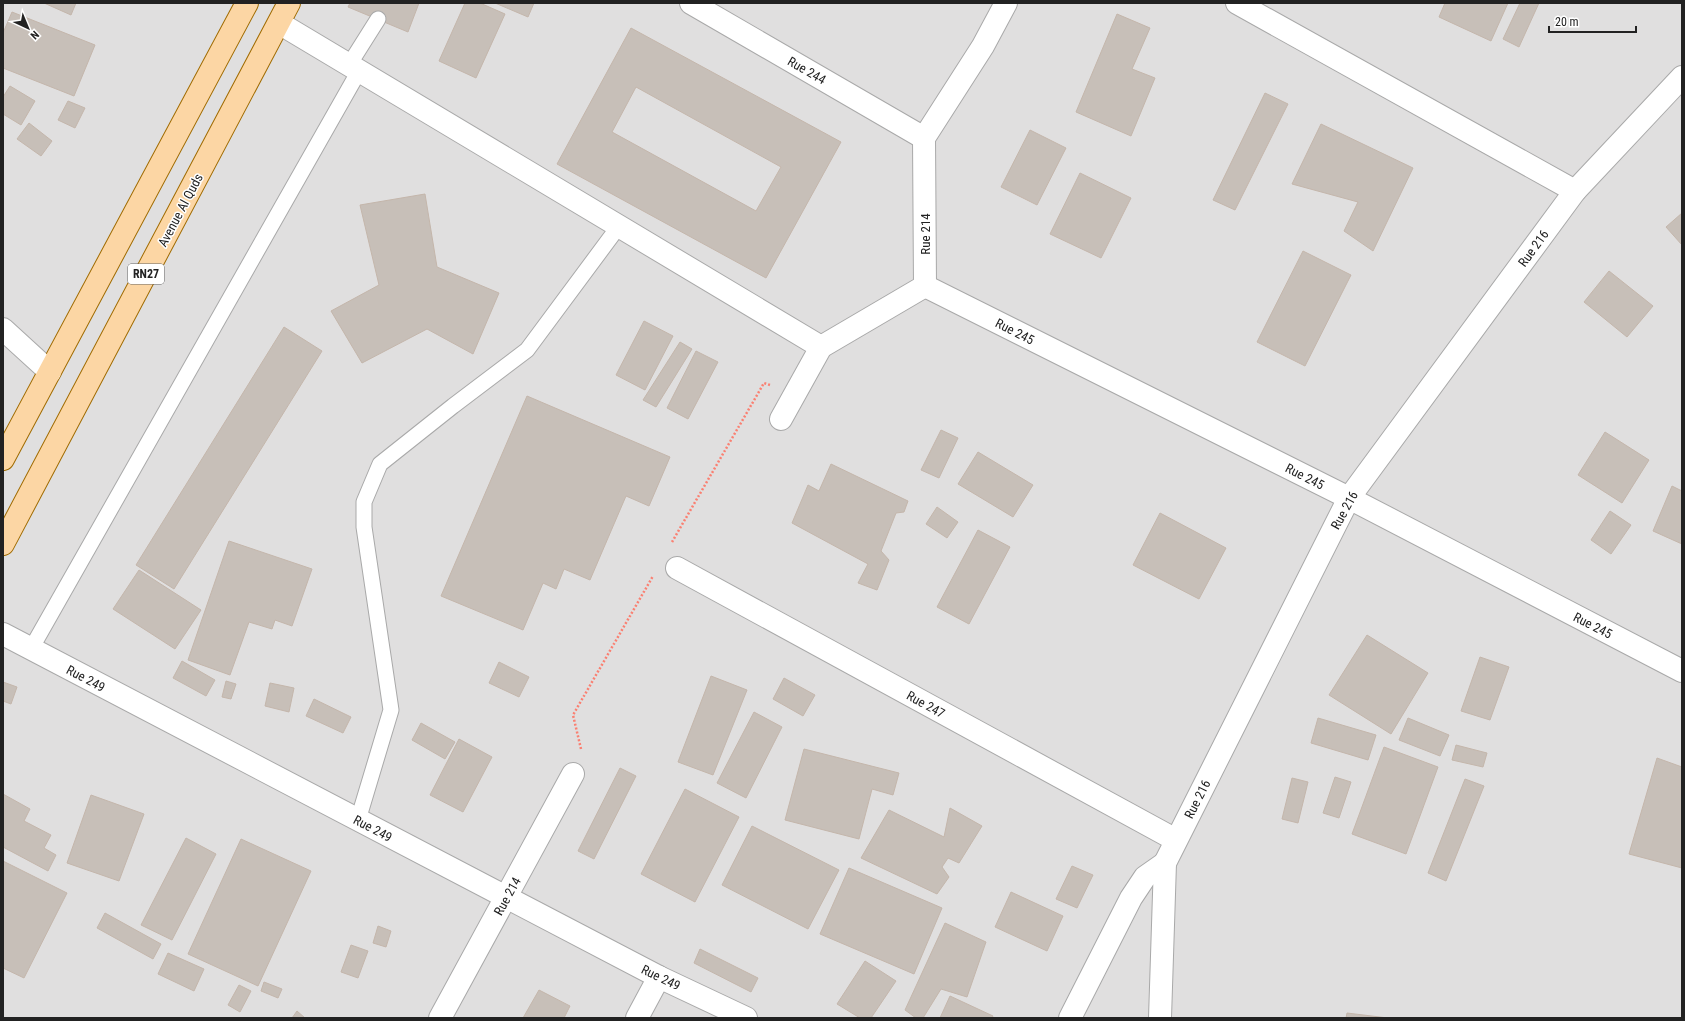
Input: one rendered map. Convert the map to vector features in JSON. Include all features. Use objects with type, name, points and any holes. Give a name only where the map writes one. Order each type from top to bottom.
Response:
[{"type":"main road","name":"RN27","points":[[3,459],[247,3]]},
{"type":"main road","name":"Avenue Al Quds","points":[[3,544],[289,3]]},
{"type":"street","name":"Rue 244","points":[[691,3],[924,138]]},
{"type":"street","points":[[924,138],[983,46],[1006,3]]},
{"type":"street","points":[[1236,3],[1575,191]]},
{"type":"street","points":[[279,23],[821,347]]},
{"type":"street","name":"Rue 216","points":[[1160,1018],[1165,863],[1349,498],[1575,191],[1682,77]]},
{"type":"street","name":"Rue 214","points":[[924,138],[925,286]]},
{"type":"street","points":[[781,419],[821,347],[925,286]]},
{"type":"street","name":"Rue 245","points":[[925,286],[1349,498],[1682,671]]},
{"type":"street","points":[[3,329],[50,372]]},
{"type":"street","name":"Rue 247","points":[[677,568],[1176,840]]},
{"type":"street","name":"Rue 249","points":[[3,634],[659,977],[746,1018]]},
{"type":"street","name":"Rue 214","points":[[440,1018],[573,774]]},
{"type":"street","points":[[1070,1018],[1131,898],[1145,877],[1165,863]]},
{"type":"street","points":[[637,1018],[659,977]]},
{"type":"lane","points":[[31,649],[354,68],[378,19]]},
{"type":"lane","points":[[358,820],[391,710],[364,527],[364,502],[380,464],[527,350],[619,226]]},
{"type":"shaded area","points":[[3,3],[1682,3],[1682,1018],[3,1018]]},
{"type":"building","points":[[44,3],[76,3],[71,15]]},
{"type":"building","points":[[350,3],[419,3],[408,32],[348,7]]},
{"type":"building","points":[[465,3],[480,3],[505,14],[476,78],[439,61]]},
{"type":"building","points":[[495,3],[534,3],[528,17]]},
{"type":"building","points":[[1445,3],[1508,3],[1491,41],[1439,17]]},
{"type":"building","points":[[1520,3],[1539,3],[1519,47],[1503,39]]},
{"type":"building","points":[[12,12],[95,45],[74,96],[3,68],[3,33]]},
{"type":"building","points":[[1117,14],[1150,28],[1132,69],[1155,78],[1131,136],[1076,112]]},
{"type":"building","points":[[631,28],[841,142],[766,278],[557,164]],"holes":[[[636,87],[781,167],[756,211],[612,132]]]},
{"type":"building","points":[[10,86],[35,101],[21,125],[3,114],[3,97]]},
{"type":"building","points":[[1265,93],[1288,104],[1235,210],[1213,200]]},
{"type":"building","points":[[68,101],[85,108],[75,128],[58,120]]},
{"type":"building","points":[[29,123],[52,141],[41,156],[17,139]]},
{"type":"building","points":[[1321,124],[1413,168],[1373,251],[1344,231],[1358,202],[1292,184]]},
{"type":"building","points":[[1030,130],[1066,148],[1037,205],[1001,187]]},
{"type":"building","points":[[1080,173],[1131,198],[1101,258],[1050,234]]},
{"type":"building","points":[[425,194],[437,267],[499,293],[473,354],[427,329],[362,363],[331,311],[379,285],[360,205]]},
{"type":"building","points":[[1682,213],[1682,245],[1666,227]]},
{"type":"building","points":[[1303,251],[1351,275],[1305,366],[1257,342]]},
{"type":"building","points":[[1609,271],[1653,306],[1627,337],[1584,302]]},
{"type":"building","points":[[644,321],[673,336],[645,390],[616,375]]},
{"type":"building","points":[[284,327],[322,351],[174,589],[136,565]]},
{"type":"building","points":[[680,342],[692,349],[656,407],[643,400]]},
{"type":"building","points":[[696,351],[718,362],[688,419],[667,408]]},
{"type":"building","points":[[527,396],[670,457],[649,506],[626,496],[590,580],[564,569],[556,589],[543,583],[523,630],[441,596]]},
{"type":"building","points":[[941,430],[958,438],[939,478],[921,470]]},
{"type":"building","points":[[1605,432],[1649,460],[1622,503],[1578,475]]},
{"type":"building","points":[[978,452],[1033,485],[1013,517],[958,484]]},
{"type":"building","points":[[831,464],[908,501],[904,512],[896,513],[881,551],[889,560],[877,590],[858,583],[868,564],[792,523],[808,485],[819,491]]},
{"type":"building","points":[[1672,486],[1682,491],[1682,544],[1653,531]]},
{"type":"building","points":[[937,507],[958,522],[947,538],[926,524]]},
{"type":"building","points":[[1610,511],[1631,525],[1611,554],[1591,540]]},
{"type":"building","points":[[1160,513],[1226,548],[1199,599],[1133,565]]},
{"type":"building","points":[[978,530],[1010,547],[969,624],[937,607]]},
{"type":"building","points":[[229,541],[312,569],[292,626],[275,620],[272,629],[249,622],[230,675],[188,660]]},
{"type":"building","points":[[139,570],[201,610],[175,649],[113,609]]},
{"type":"building","points":[[1367,635],[1428,673],[1391,734],[1329,695]]},
{"type":"building","points":[[1480,657],[1509,667],[1490,720],[1461,711]]},
{"type":"building","points":[[182,661],[215,680],[206,696],[173,678]]},
{"type":"building","points":[[499,662],[529,677],[519,697],[489,683]]},
{"type":"building","points":[[711,676],[747,690],[713,775],[678,762]]},
{"type":"building","points":[[784,678],[815,695],[803,716],[773,699]]},
{"type":"building","points":[[226,681],[236,684],[231,699],[222,697]]},
{"type":"building","points":[[3,682],[17,687],[11,704],[3,701]]},
{"type":"building","points":[[270,683],[294,688],[289,712],[265,706]]},
{"type":"building","points":[[314,699],[351,717],[343,733],[306,716]]},
{"type":"building","points":[[754,712],[782,727],[746,798],[717,783]]},
{"type":"building","points":[[1318,718],[1376,735],[1368,760],[1311,743]]},
{"type":"building","points":[[1408,718],[1449,735],[1440,756],[1399,740]]},
{"type":"building","points":[[421,723],[455,742],[445,759],[412,740]]},
{"type":"building","points":[[459,739],[492,757],[463,812],[430,795]]},
{"type":"building","points":[[1456,745],[1487,753],[1483,767],[1452,760]]},
{"type":"building","points":[[1384,747],[1438,767],[1406,854],[1352,834]]},
{"type":"building","points":[[804,749],[899,773],[893,795],[872,789],[859,839],[785,820]]},
{"type":"building","points":[[1657,758],[1682,767],[1682,868],[1629,854]]},
{"type":"building","points":[[620,768],[636,776],[594,859],[578,851]]},
{"type":"building","points":[[1335,777],[1351,782],[1339,818],[1323,813]]},
{"type":"building","points":[[1292,778],[1308,782],[1298,823],[1282,819]]},
{"type":"building","points":[[1465,779],[1484,786],[1446,881],[1428,873]]},
{"type":"building","points":[[685,789],[739,817],[695,902],[641,874]]},
{"type":"building","points":[[3,794],[30,809],[24,821],[51,835],[44,848],[56,855],[48,871],[3,847]]},
{"type":"building","points":[[91,795],[144,814],[119,881],[67,863]]},
{"type":"building","points":[[950,808],[982,826],[959,863],[948,858],[942,867],[949,877],[937,894],[861,858],[889,810],[944,837]]},
{"type":"building","points":[[752,826],[839,870],[808,929],[722,885]]},
{"type":"building","points":[[186,838],[216,854],[172,940],[141,925]]},
{"type":"building","points":[[241,839],[311,871],[258,986],[188,954]]},
{"type":"building","points":[[3,861],[67,893],[24,978],[3,968]]},
{"type":"building","points":[[1072,866],[1093,875],[1077,908],[1056,899]]},
{"type":"building","points":[[849,868],[942,908],[914,974],[820,934]]},
{"type":"building","points":[[1011,892],[1063,916],[1047,951],[995,927]]},
{"type":"building","points":[[105,913],[161,944],[153,959],[97,928]]},
{"type":"building","points":[[945,923],[986,942],[967,997],[941,989],[923,1018],[916,1018],[905,1010]]},
{"type":"building","points":[[378,926],[391,931],[386,947],[373,943]]},
{"type":"building","points":[[351,945],[368,951],[358,978],[341,972]]},
{"type":"building","points":[[700,949],[758,978],[751,992],[694,963]]},
{"type":"building","points":[[168,953],[204,969],[194,991],[158,974]]},
{"type":"building","points":[[865,961],[896,981],[871,1018],[860,1018],[837,1004]]},
{"type":"building","points":[[264,982],[282,989],[278,998],[261,991]]},
{"type":"building","points":[[239,985],[251,991],[240,1012],[228,1005]]},
{"type":"building","points":[[539,990],[570,1006],[564,1018],[523,1018]]},
{"type":"building","points":[[950,996],[993,1016],[992,1018],[940,1018]]},
{"type":"building","points":[[297,1011],[305,1018],[292,1018]]},
{"type":"building","points":[[1347,1013],[1388,1018],[1346,1018]]}]
